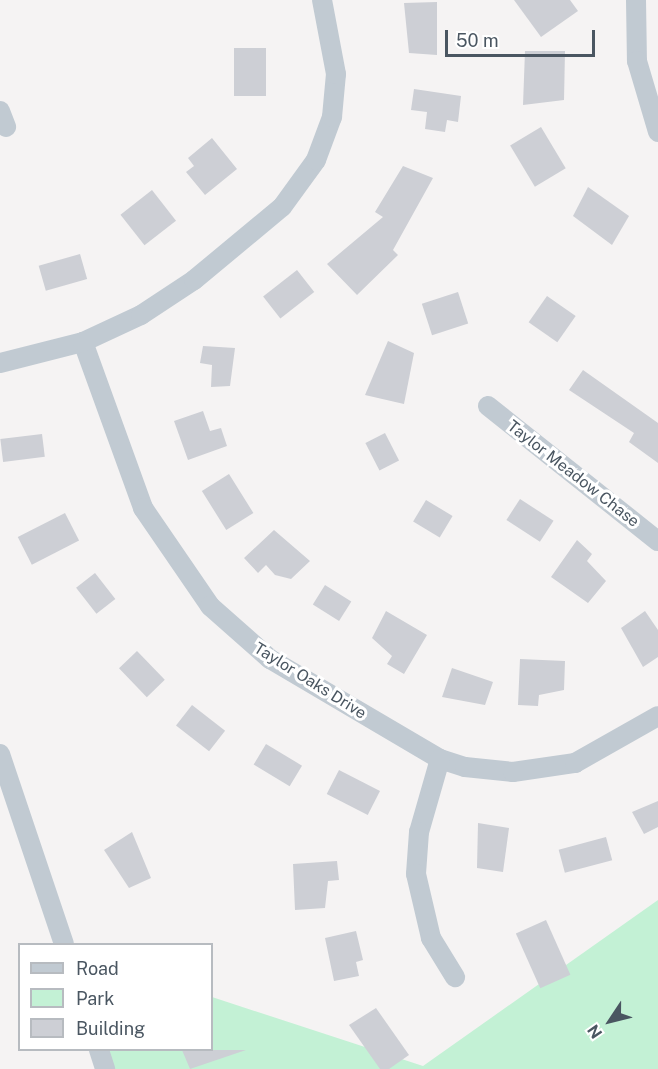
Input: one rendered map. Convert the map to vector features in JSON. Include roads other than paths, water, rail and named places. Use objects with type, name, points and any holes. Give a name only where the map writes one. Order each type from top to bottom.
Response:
[{"type":"street","points":[[0,363],[82,342],[141,315],[194,280],[302,183],[332,117],[336,74],[322,0]]},
{"type":"street","points":[[636,0],[638,61],[658,132]]},
{"type":"street","name":"Taylor Oaks Drive","points":[[82,342],[143,508],[210,606],[270,659],[440,759],[494,770],[544,770],[615,745],[658,716]]},
{"type":"street","name":"Taylor Meadow Chase","points":[[488,406],[658,541]]},
{"type":"street","points":[[0,754],[63,943]]},
{"type":"street","points":[[440,759],[419,832],[416,874],[431,938],[455,977]]},
{"type":"street","points":[[99,1051],[105,1069]]}]
